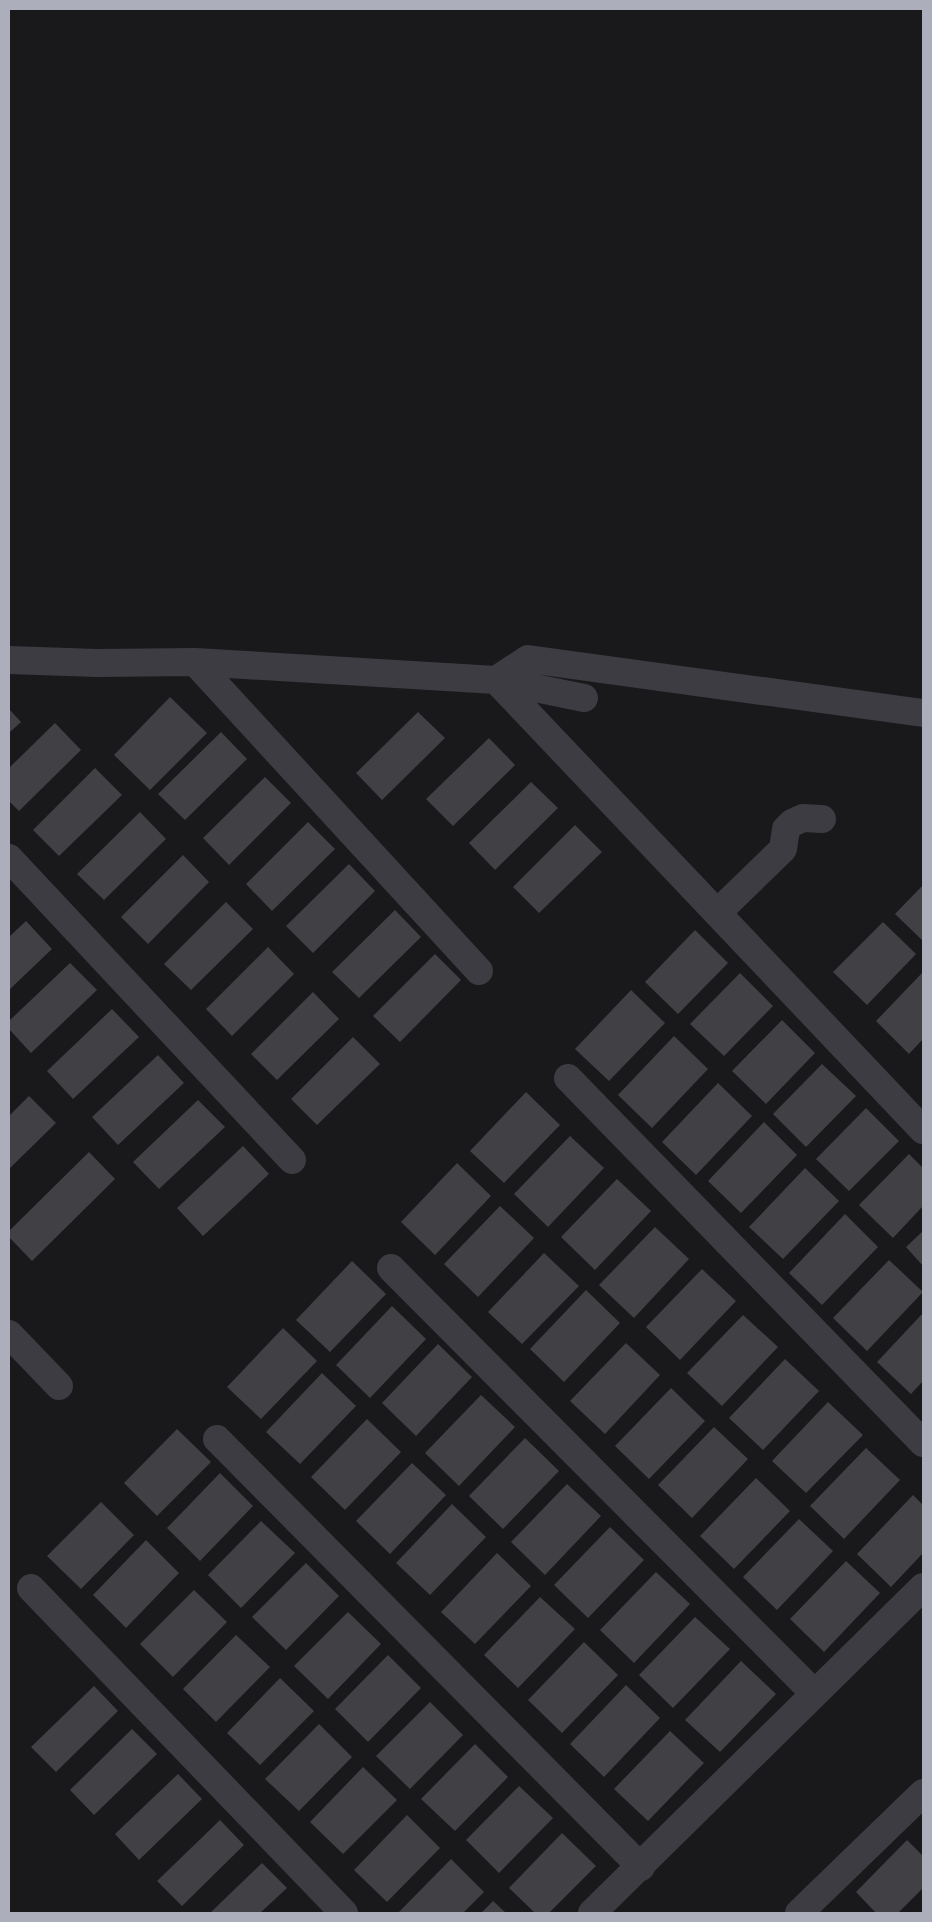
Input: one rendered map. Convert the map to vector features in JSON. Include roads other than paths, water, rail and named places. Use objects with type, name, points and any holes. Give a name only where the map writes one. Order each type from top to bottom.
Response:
[{"type":"street","points":[[496,680],[528,659],[923,712]]},
{"type":"street","points":[[9,660],[97,663],[195,662],[496,680],[584,698]]},
{"type":"street","points":[[195,662],[479,971]]},
{"type":"street","points":[[496,680],[923,1130]]},
{"type":"street","points":[[717,913],[783,849],[786,829],[792,823],[803,818],[822,819]]},
{"type":"street","points":[[9,858],[292,1160]]},
{"type":"street","points":[[568,1078],[923,1443]]},
{"type":"street","points":[[391,1268],[814,1693]]},
{"type":"street","points":[[9,1334],[58,1386]]},
{"type":"street","points":[[217,1438],[640,1867]]},
{"type":"street","points":[[592,1913],[923,1587]]},
{"type":"street","points":[[31,1588],[344,1913]]},
{"type":"street","points":[[800,1913],[921,1799]]}]
